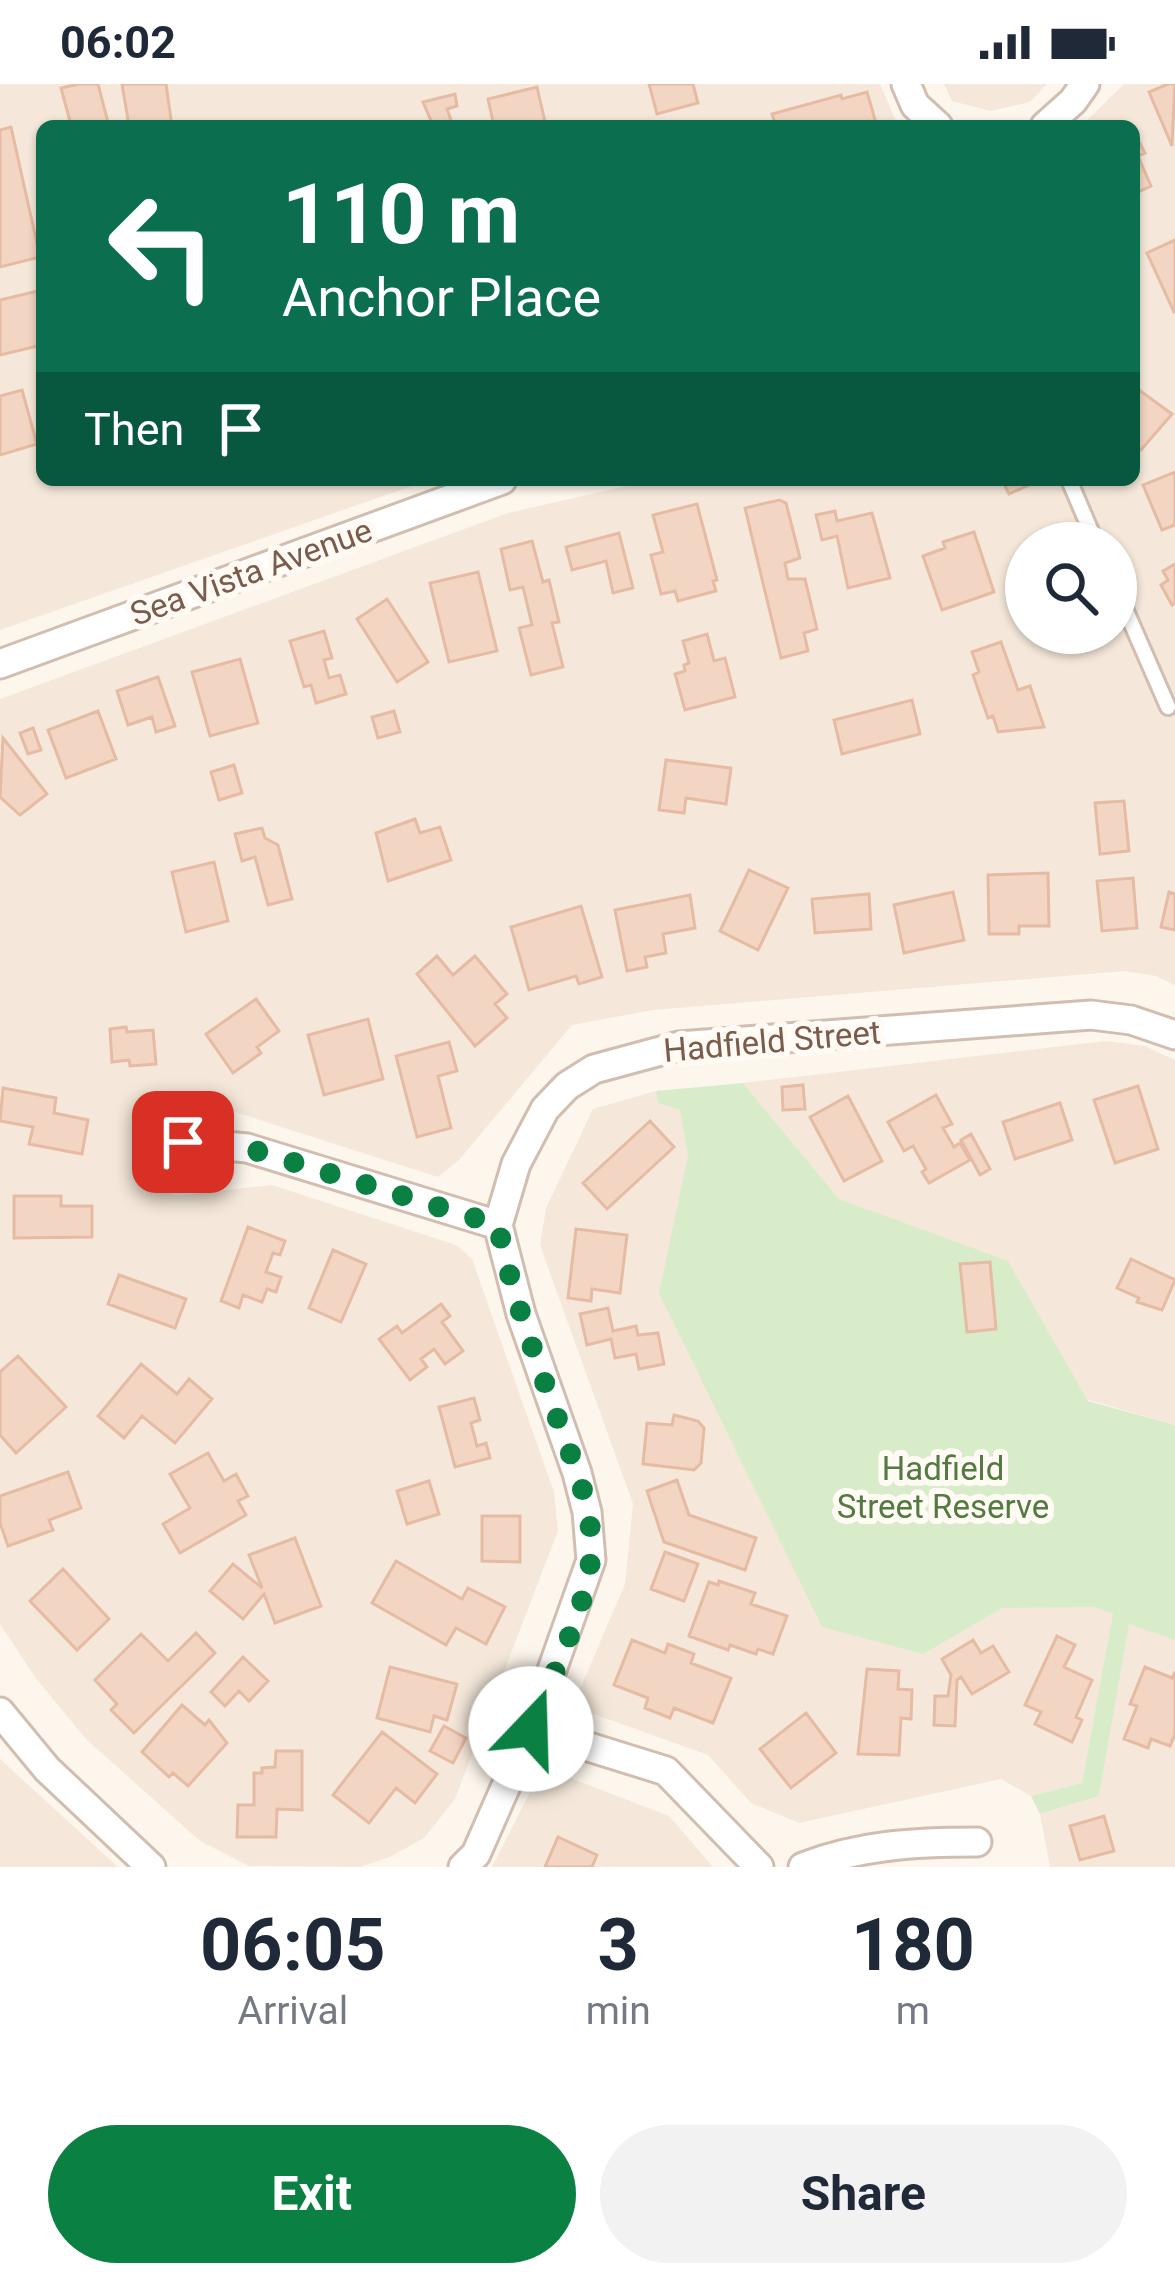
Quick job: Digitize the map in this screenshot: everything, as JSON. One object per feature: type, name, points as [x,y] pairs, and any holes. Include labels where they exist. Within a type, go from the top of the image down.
[{"type":"street","points":[[906,84],[915,105],[931,120]]},
{"type":"street","points":[[1052,120],[1085,84]]},
{"type":"street","name":"Sea Vista Avenue","points":[[0,664],[486,486]]},
{"type":"street","name":"Hadfield Street","points":[[498,1225],[516,1164],[545,1109],[567,1086],[594,1069],[628,1058],[679,1046],[1091,1015],[1131,1020],[1175,1035]]},
{"type":"street","points":[[183,1142],[247,1148],[498,1225],[521,1314],[577,1473],[592,1538],[591,1560],[531,1729],[476,1854],[463,1867]]},
{"type":"street","points":[[0,1712],[47,1769],[151,1867]]},
{"type":"street","points":[[531,1729],[665,1771],[760,1867]]},
{"type":"street","points":[[803,1867],[899,1842],[976,1842]]},
{"type":"lane","points":[[1072,486],[1087,522]]},
{"type":"lane","points":[[1137,636],[1168,707]]},
{"type":"shaded area","points":[[0,84],[880,84],[895,120],[36,120],[36,486],[412,486],[0,630]]},
{"type":"shaded area","points":[[944,84],[1047,84],[1030,102],[990,111],[952,101]]},
{"type":"shaded area","points":[[1124,84],[1175,84],[1175,985],[1156,976],[1124,971],[653,1010],[572,1025],[459,1160],[438,1177],[194,1099],[159,1104],[136,1129],[134,1163],[146,1180],[176,1196],[272,1185],[456,1245],[472,1259],[554,1492],[558,1531],[455,1799],[424,1838],[360,1867],[249,1866],[200,1841],[86,1739],[35,1677],[0,1624],[0,699],[508,513],[627,486],[1140,486],[1140,120],[1087,120]]},
{"type":"shaded area","points":[[1106,1041],[1145,1046],[1175,1060],[1175,1425],[979,1368],[743,1083]]},
{"type":"shaded area","points":[[656,1091],[659,1103],[684,1111],[1115,1607],[1082,1783],[1031,1796],[1001,1779],[799,1823],[751,1803],[708,1755],[588,1712],[580,1689],[625,1584],[633,1504],[540,1245],[546,1208],[593,1109]]},
{"type":"shaded area","points":[[1175,1607],[1175,1867],[1050,1867],[1040,1814],[1099,1796],[1131,1608]]},
{"type":"shaded area","points":[[0,1759],[118,1867],[0,1867]]},
{"type":"shaded area","points":[[555,1772],[669,1816],[713,1867],[492,1867],[530,1792]]},
{"type":"green space","name":"Hadfield Street Reserve","points":[[743,1083],[839,1199],[1008,1261],[1088,1401],[1175,1425],[1175,1640],[1129,1624],[1099,1796],[1040,1814],[1031,1796],[1082,1783],[1113,1614],[1094,1607],[1002,1608],[923,1654],[822,1627],[659,1293],[688,1156],[680,1110],[658,1103],[656,1091]]},
{"type":"building","points":[[98,84],[107,120],[70,120],[61,88]]},
{"type":"building","points":[[122,84],[166,84],[171,120],[128,120]]},
{"type":"building","points":[[649,84],[693,84],[698,103],[657,114]]},
{"type":"building","points":[[1175,84],[1172,146],[1149,92]]},
{"type":"building","points":[[537,87],[545,120],[493,120],[488,99]]},
{"type":"building","points":[[867,92],[875,120],[774,120],[772,114],[841,95],[842,99]]},
{"type":"building","points":[[455,94],[457,106],[447,109],[451,120],[431,120],[423,102]]},
{"type":"building","points":[[11,127],[36,258],[0,267],[0,130]]},
{"type":"building","points":[[1140,161],[1151,186],[1140,191]]},
{"type":"building","points":[[1175,240],[1175,312],[1174,312],[1147,253]]},
{"type":"building","points":[[36,291],[36,346],[0,355],[0,300]]},
{"type":"building","points":[[22,390],[36,444],[0,455],[0,396]]},
{"type":"building","points":[[1140,391],[1172,414],[1140,449]]},
{"type":"building","points":[[1175,472],[1175,525],[1162,530],[1143,485]]},
{"type":"building","points":[[779,500],[786,503],[800,558],[785,563],[788,579],[805,579],[817,629],[804,633],[808,651],[781,658],[745,508]]},
{"type":"building","points":[[697,504],[716,591],[678,601],[675,591],[661,594],[651,555],[663,552],[653,515]]},
{"type":"building","points":[[835,511],[837,521],[872,513],[890,578],[848,588],[837,536],[822,540],[816,515]]},
{"type":"building","points":[[974,532],[994,592],[942,610],[923,556],[945,548],[943,542]]},
{"type":"building","points":[[619,533],[633,588],[613,593],[606,561],[572,570],[566,547]]},
{"type":"building","points":[[532,541],[543,582],[549,580],[559,622],[552,623],[563,667],[531,675],[519,628],[532,625],[523,587],[510,590],[501,549]]},
{"type":"building","points":[[1175,564],[1172,605],[1161,585],[1168,580],[1163,571]]},
{"type":"building","points":[[478,572],[497,651],[449,662],[430,583]]},
{"type":"building","points":[[387,599],[428,662],[397,682],[357,619]]},
{"type":"building","points":[[324,631],[332,658],[324,660],[329,678],[340,675],[346,694],[316,703],[311,685],[304,687],[290,641]]},
{"type":"building","points":[[707,634],[714,661],[725,658],[735,697],[685,710],[675,674],[685,671],[689,663],[683,641]]},
{"type":"building","points":[[1001,642],[1018,690],[1030,686],[1044,727],[998,732],[973,675],[979,672],[972,652]]},
{"type":"building","points":[[240,659],[258,723],[210,736],[192,672]]},
{"type":"building","points":[[158,677],[175,726],[156,732],[152,717],[128,725],[117,691]]},
{"type":"building","points":[[912,700],[920,734],[842,754],[834,720]]},
{"type":"building","points":[[98,711],[116,759],[66,778],[48,730]]},
{"type":"building","points":[[394,711],[400,732],[378,738],[372,717]]},
{"type":"building","points":[[33,728],[41,750],[28,754],[20,733]]},
{"type":"building","points":[[3,738],[47,794],[20,815],[0,797]]},
{"type":"building","points":[[666,760],[731,768],[726,804],[686,798],[684,813],[659,810]]},
{"type":"building","points":[[234,765],[242,793],[219,800],[211,772]]},
{"type":"building","points":[[1124,801],[1129,851],[1100,854],[1095,803]]},
{"type":"building","points":[[415,819],[420,833],[440,827],[451,860],[388,881],[376,833]]},
{"type":"building","points":[[262,828],[265,838],[278,845],[292,899],[268,905],[255,857],[242,861],[235,834]]},
{"type":"building","points":[[214,862],[228,921],[186,932],[172,872]]},
{"type":"building","points":[[749,870],[788,888],[758,950],[720,931]]},
{"type":"building","points":[[1048,873],[1049,926],[1019,926],[1019,934],[989,934],[988,875]]},
{"type":"building","points":[[1133,878],[1137,928],[1102,931],[1097,881]]},
{"type":"building","points":[[953,892],[964,940],[904,953],[894,905]]},
{"type":"building","points":[[1169,892],[1175,894],[1175,930],[1161,927]]},
{"type":"building","points":[[869,894],[871,929],[815,933],[812,899]]},
{"type":"building","points":[[690,895],[695,928],[663,934],[666,953],[645,957],[647,967],[627,971],[615,910]]},
{"type":"building","points":[[581,906],[602,977],[579,984],[576,976],[529,990],[511,927]]},
{"type":"building","points":[[437,956],[453,975],[475,956],[507,994],[495,1004],[507,1018],[475,1046],[417,974]]},
{"type":"building","points":[[256,999],[279,1031],[257,1047],[261,1053],[233,1073],[206,1034]]},
{"type":"building","points":[[368,1019],[383,1079],[324,1095],[308,1035]]},
{"type":"building","points":[[126,1027],[127,1032],[153,1030],[156,1064],[112,1062],[110,1029]]},
{"type":"building","points":[[449,1042],[457,1071],[438,1076],[451,1128],[417,1137],[396,1056]]},
{"type":"building","points":[[803,1085],[805,1109],[783,1110],[782,1087]]},
{"type":"building","points":[[1138,1086],[1158,1149],[1115,1163],[1094,1100]]},
{"type":"building","points":[[3,1088],[56,1098],[54,1113],[88,1120],[82,1154],[29,1144],[33,1127],[0,1121]]},
{"type":"building","points":[[936,1095],[952,1124],[943,1128],[954,1147],[960,1143],[970,1160],[929,1183],[913,1146],[904,1151],[888,1122]]},
{"type":"building","points":[[848,1096],[882,1161],[844,1181],[810,1117]]},
{"type":"building","points":[[1060,1103],[1072,1140],[1015,1159],[1003,1122]]},
{"type":"building","points":[[650,1121],[674,1147],[607,1209],[583,1183]]},
{"type":"building","points":[[971,1134],[990,1169],[980,1175],[961,1140]]},
{"type":"building","points":[[14,1196],[61,1196],[61,1206],[92,1206],[92,1237],[14,1238]]},
{"type":"building","points":[[248,1227],[285,1241],[280,1255],[273,1253],[266,1272],[281,1277],[276,1292],[267,1289],[262,1302],[243,1295],[239,1308],[221,1301]]},
{"type":"building","points":[[576,1229],[627,1235],[620,1293],[592,1289],[591,1301],[568,1298]]},
{"type":"building","points":[[333,1250],[366,1264],[341,1322],[309,1308]]},
{"type":"building","points":[[1131,1259],[1175,1280],[1162,1310],[1137,1302],[1139,1298],[1117,1288]]},
{"type":"building","points":[[990,1262],[996,1329],[967,1332],[960,1264]]},
{"type":"building","points":[[119,1275],[186,1299],[175,1328],[108,1304]]},
{"type":"building","points":[[441,1304],[450,1316],[442,1322],[463,1351],[445,1364],[434,1349],[421,1359],[427,1367],[410,1380],[379,1339],[397,1326],[402,1333]]},
{"type":"building","points":[[608,1308],[613,1331],[636,1326],[638,1335],[658,1333],[664,1364],[639,1369],[636,1354],[615,1358],[611,1339],[587,1345],[580,1314]]},
{"type":"building","points":[[18,1356],[66,1407],[16,1453],[0,1435],[0,1372]]},
{"type":"building","points":[[141,1364],[177,1394],[189,1379],[212,1399],[175,1443],[142,1416],[124,1438],[98,1416]]},
{"type":"building","points":[[474,1398],[480,1420],[471,1423],[477,1446],[486,1443],[490,1458],[455,1467],[439,1407]]},
{"type":"building","points":[[674,1415],[698,1421],[704,1428],[701,1463],[694,1470],[643,1464],[647,1423],[672,1425]]},
{"type":"building","points":[[208,1453],[224,1481],[236,1474],[248,1496],[238,1501],[246,1515],[180,1553],[163,1524],[190,1508],[170,1474]]},
{"type":"building","points":[[68,1472],[81,1508],[49,1520],[53,1530],[8,1546],[0,1523],[0,1496]]},
{"type":"building","points":[[677,1480],[689,1515],[756,1538],[745,1570],[664,1542],[647,1491]]},
{"type":"building","points":[[429,1481],[439,1514],[407,1524],[397,1491]]},
{"type":"building","points":[[482,1516],[520,1516],[520,1562],[482,1561]]},
{"type":"building","points":[[295,1538],[321,1606],[275,1623],[264,1594],[243,1619],[210,1591],[233,1564],[262,1588],[249,1555]]},
{"type":"building","points":[[665,1552],[698,1564],[684,1601],[651,1589]]},
{"type":"building","points":[[396,1561],[462,1599],[468,1588],[505,1607],[486,1644],[456,1628],[446,1645],[372,1603]]},
{"type":"building","points":[[63,1569],[109,1619],[77,1650],[30,1601]]},
{"type":"building","points":[[719,1581],[755,1593],[751,1604],[787,1616],[773,1654],[730,1645],[728,1650],[689,1636],[709,1582],[718,1585]]},
{"type":"building","points":[[196,1633],[215,1653],[134,1733],[111,1710],[117,1704],[95,1680],[141,1634],[168,1661]]},
{"type":"building","points":[[1057,1636],[1075,1645],[1064,1667],[1092,1680],[1076,1717],[1082,1720],[1072,1742],[1035,1724],[1041,1712],[1025,1705]]},
{"type":"building","points":[[632,1640],[665,1653],[668,1644],[694,1654],[691,1663],[731,1678],[713,1723],[674,1708],[670,1718],[645,1708],[648,1698],[614,1685]]},
{"type":"building","points":[[973,1640],[981,1653],[993,1646],[1009,1672],[972,1694],[961,1677],[957,1680],[955,1726],[934,1725],[935,1696],[948,1696],[951,1675],[942,1659]]},
{"type":"building","points":[[243,1657],[268,1681],[249,1701],[239,1691],[225,1706],[211,1692]]},
{"type":"building","points":[[390,1667],[457,1684],[447,1720],[434,1716],[430,1732],[377,1718]]},
{"type":"building","points":[[1145,1667],[1172,1678],[1175,1672],[1175,1734],[1170,1746],[1151,1739],[1148,1748],[1124,1739],[1137,1706],[1130,1704]]},
{"type":"building","points":[[867,1669],[899,1671],[898,1689],[912,1690],[911,1719],[901,1718],[899,1755],[858,1754]]},
{"type":"building","points":[[182,1705],[205,1725],[209,1720],[227,1743],[188,1786],[173,1773],[169,1777],[142,1752]]},
{"type":"building","points":[[806,1713],[836,1753],[791,1788],[760,1749]]},
{"type":"building","points":[[444,1726],[466,1738],[453,1763],[430,1751]]},
{"type":"building","points":[[382,1732],[437,1774],[415,1803],[396,1788],[369,1823],[333,1795]]},
{"type":"building","points":[[276,1751],[302,1751],[302,1810],[277,1809],[276,1837],[237,1837],[238,1805],[254,1805],[254,1773],[275,1767]]},
{"type":"building","points":[[1104,1816],[1114,1851],[1080,1860],[1070,1826]]},
{"type":"building","points":[[558,1837],[597,1855],[592,1867],[545,1867]]},
{"type":"route","points":[[183,1142],[247,1148],[498,1225],[521,1314],[577,1473],[592,1538],[581,1596],[531,1729]]}]
